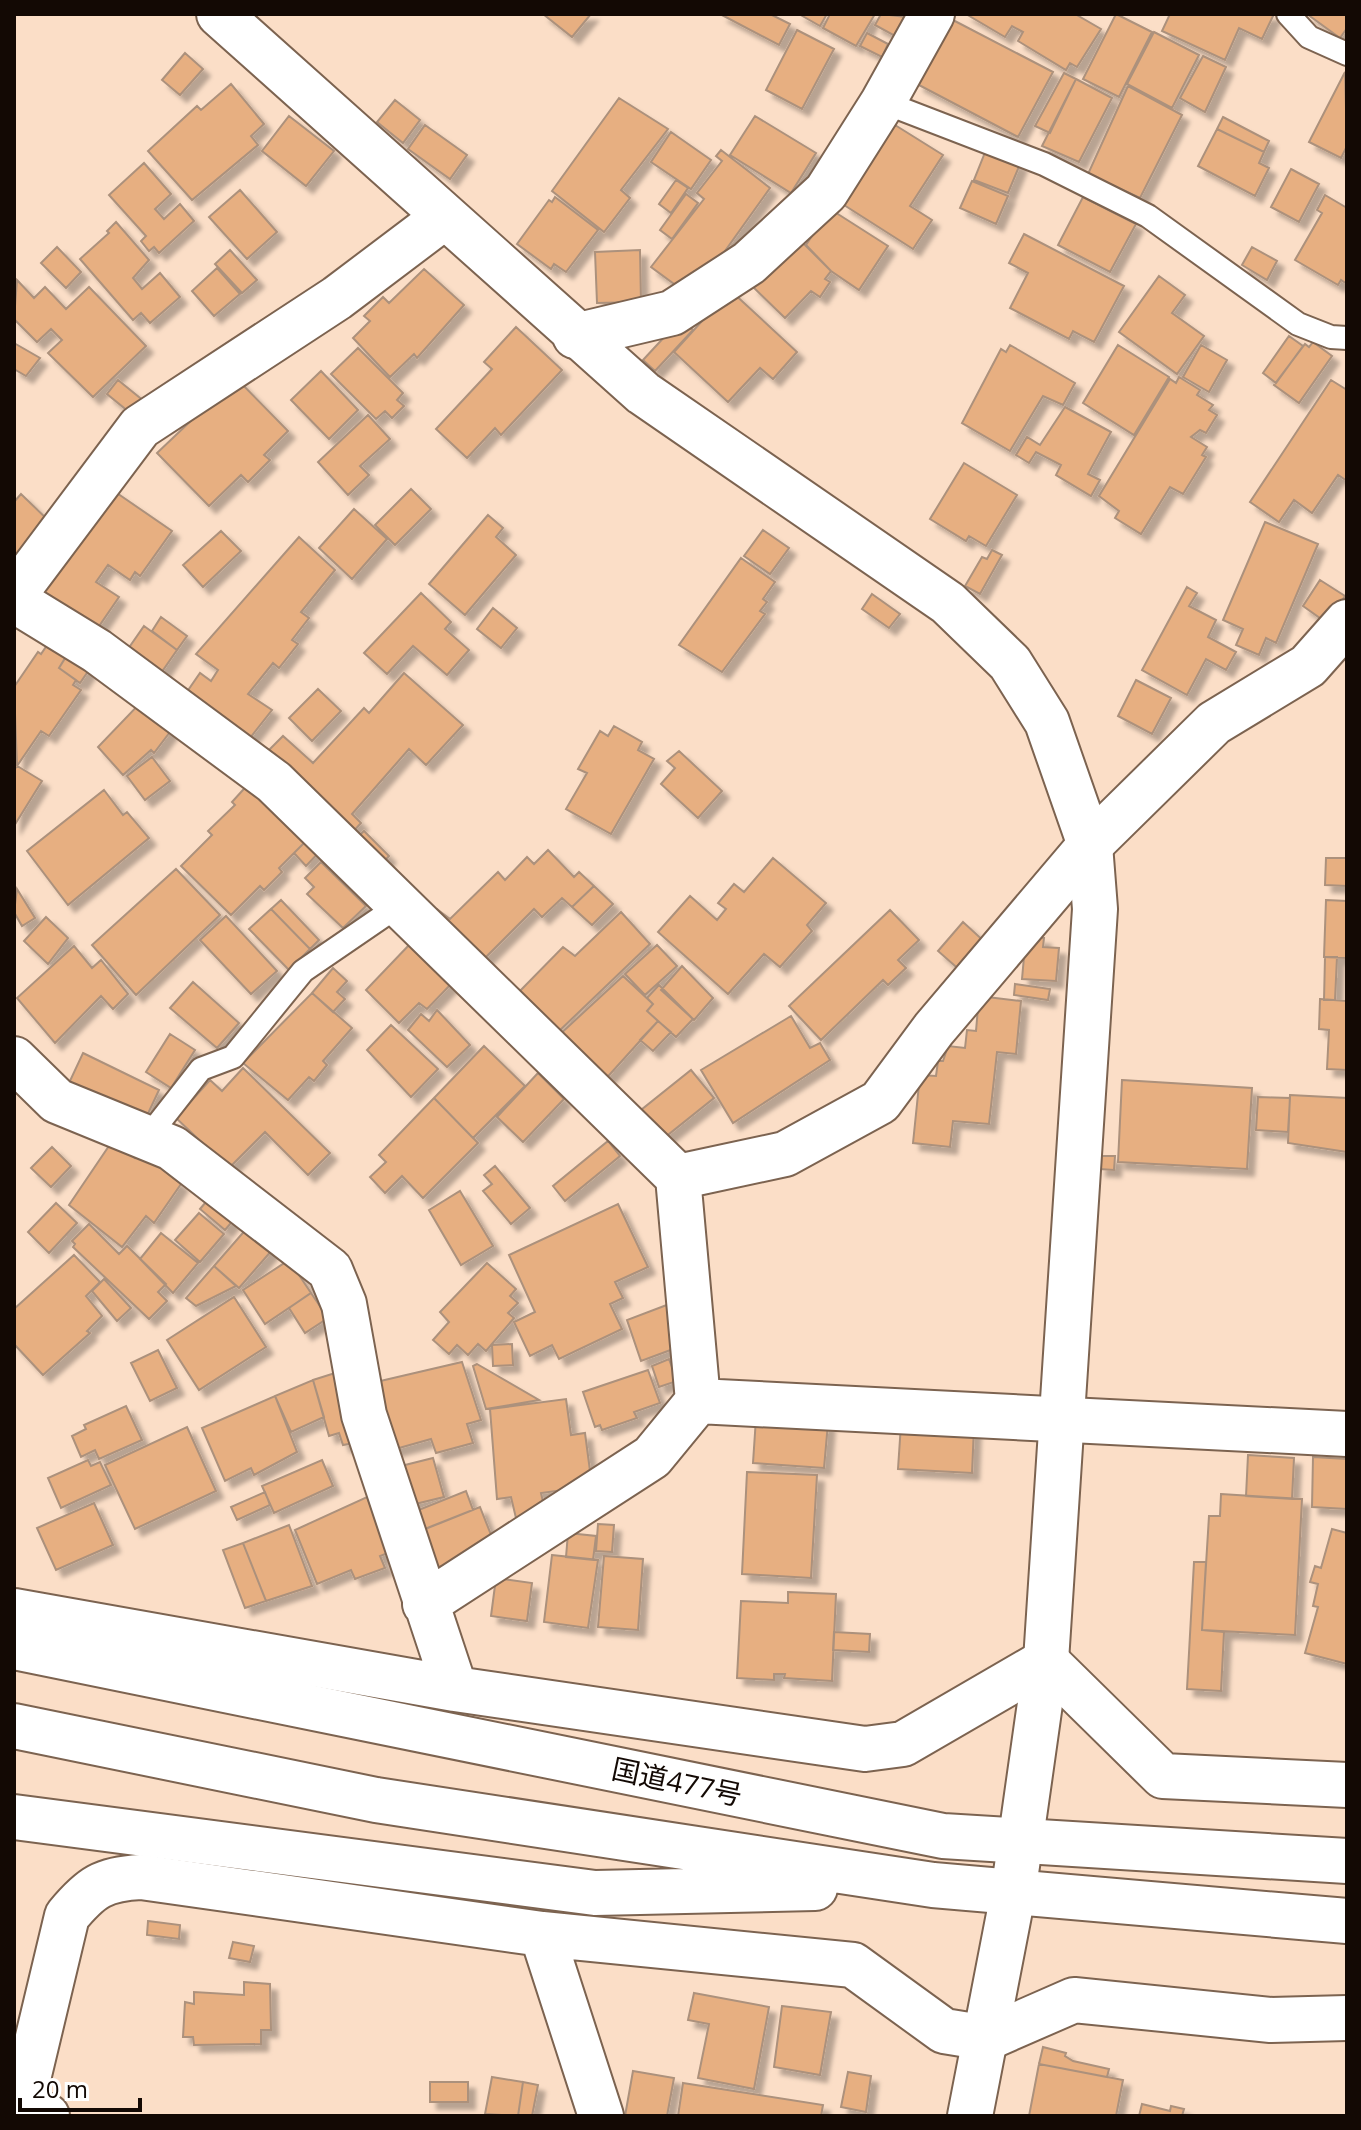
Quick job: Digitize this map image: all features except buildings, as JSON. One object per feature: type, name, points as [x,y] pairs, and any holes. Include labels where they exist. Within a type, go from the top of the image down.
[{"type":"main road","points":[[219,14],[575,336],[643,393],[948,603],[1010,663],[1047,722],[1090,845],[1095,909],[1046,1661],[1013,1894],[970,2116]]},
{"type":"main road","points":[[575,336],[672,313],[749,263],[826,192],[883,102],[932,14]]},
{"type":"main road","points":[[425,1604],[652,1457],[698,1401],[678,1177],[274,782],[97,651],[16,604],[140,427],[337,298],[443,218]]},
{"type":"main road","points":[[678,1177],[785,1154],[880,1102],[934,1029],[1090,845],[1214,723],[1308,666],[1347,622]]},
{"type":"main road","points":[[14,1059],[57,1101],[172,1148],[330,1270],[344,1304],[364,1415],[455,1689]]},
{"type":"main road","points":[[698,1401],[1347,1434]]},
{"type":"main road","points":[[14,1611],[455,1689],[865,1749],[903,1744],[1046,1661]]},
{"type":"main road","name":"国道477号","points":[[14,1647],[927,1833],[1347,1861]]},
{"type":"main road","points":[[1046,1661],[1163,1776],[1347,1785]]},
{"type":"main road","points":[[14,1726],[376,1800],[933,1885],[1347,1921]]},
{"type":"main road","points":[[14,1817],[595,1893],[933,1885]]},
{"type":"main road","points":[[28,2107],[30,2004],[67,1916],[86,1894],[111,1879],[141,1877],[542,1934],[853,1965],[944,2031],[987,2038],[1074,2000],[1271,2020],[1347,2018]]},
{"type":"main road","points":[[542,1934],[601,2116]]},
{"type":"lane","points":[[1288,14],[1309,37],[1347,54]]},
{"type":"lane","points":[[883,102],[1044,164],[1148,216],[1298,324],[1331,337],[1347,338]]},
{"type":"lane","points":[[147,1138],[201,1069],[233,1057],[303,971],[398,906]]}]
